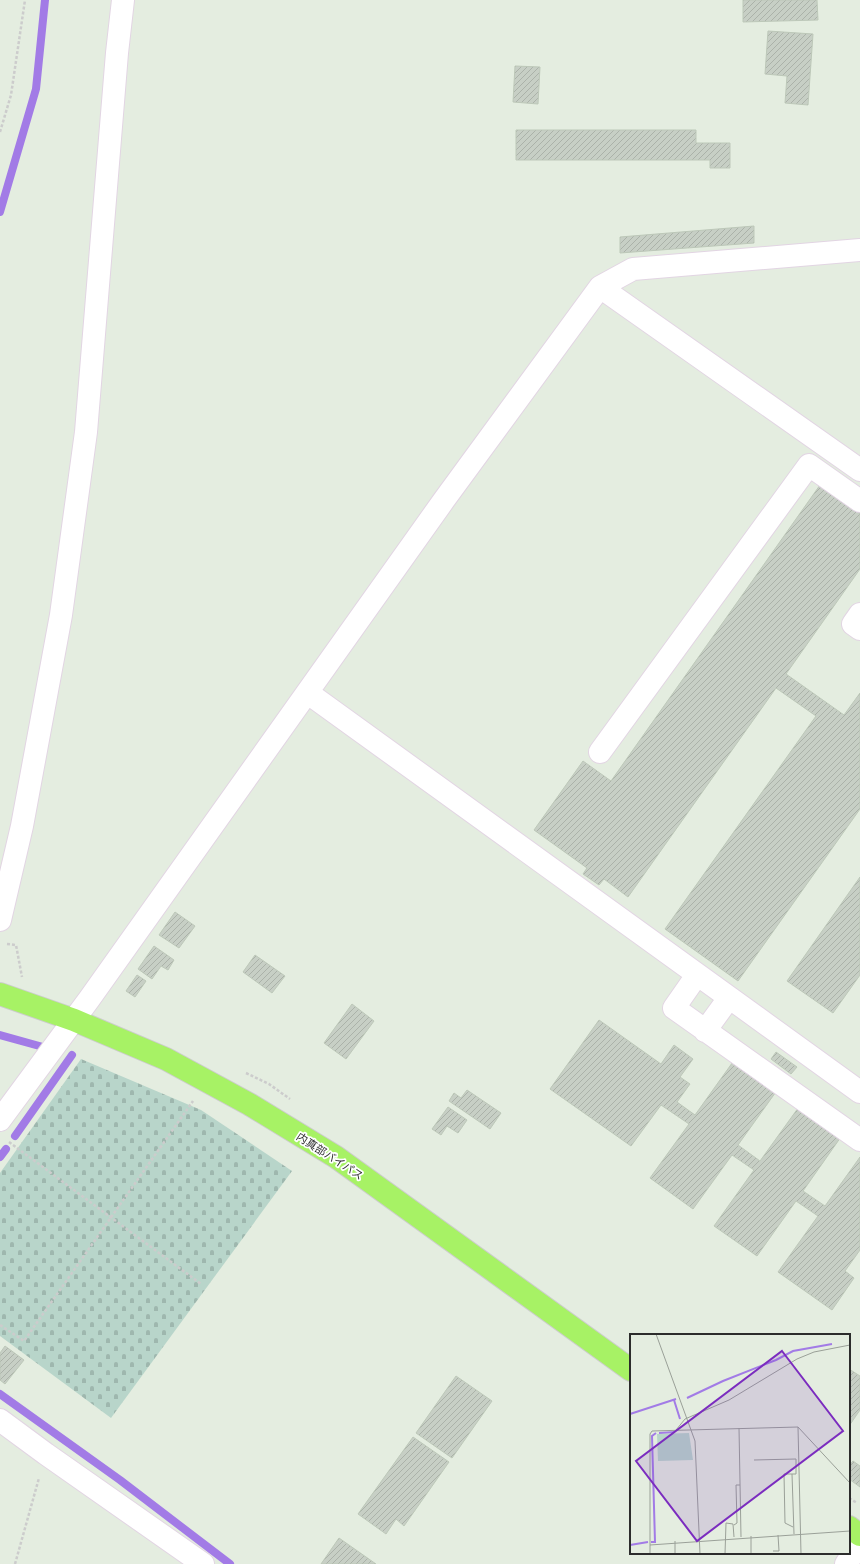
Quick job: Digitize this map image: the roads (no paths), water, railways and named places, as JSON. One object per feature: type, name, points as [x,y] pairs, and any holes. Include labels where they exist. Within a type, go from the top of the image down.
[{"type":"highway","name":"内真部バイパス","points":[[6,996],[74,1020],[166,1059],[248,1104],[336,1157],[630,1369]]},
{"type":"highway","points":[[850,1528],[860,1535]]},
{"type":"street","points":[[0,920],[22,826],[61,615],[83,455],[117,53],[123,0]]},
{"type":"street","points":[[3,1130],[74,1020],[440,507],[600,286],[633,269],[860,250]]},
{"type":"street","points":[[600,286],[860,470]]},
{"type":"street","points":[[600,752],[810,465],[860,501]]},
{"type":"street","points":[[860,614],[853,624],[860,629]]},
{"type":"street","points":[[308,692],[860,1092]]},
{"type":"street","points":[[697,974],[674,1008],[860,1140]]},
{"type":"street","points":[[705,1031],[729,998]]},
{"type":"street","points":[[0,1420],[203,1564]]},
{"type":"street","points":[[846,1564],[860,1543]]},
{"type":"waterway","points":[[0,212],[36,89],[45,0]]},
{"type":"waterway","points":[[0,1035],[43,1047]]},
{"type":"waterway","points":[[15,1136],[72,1055]]},
{"type":"waterway","points":[[0,1157],[6,1149]]},
{"type":"waterway","points":[[0,1394],[120,1480],[230,1564]]}]
